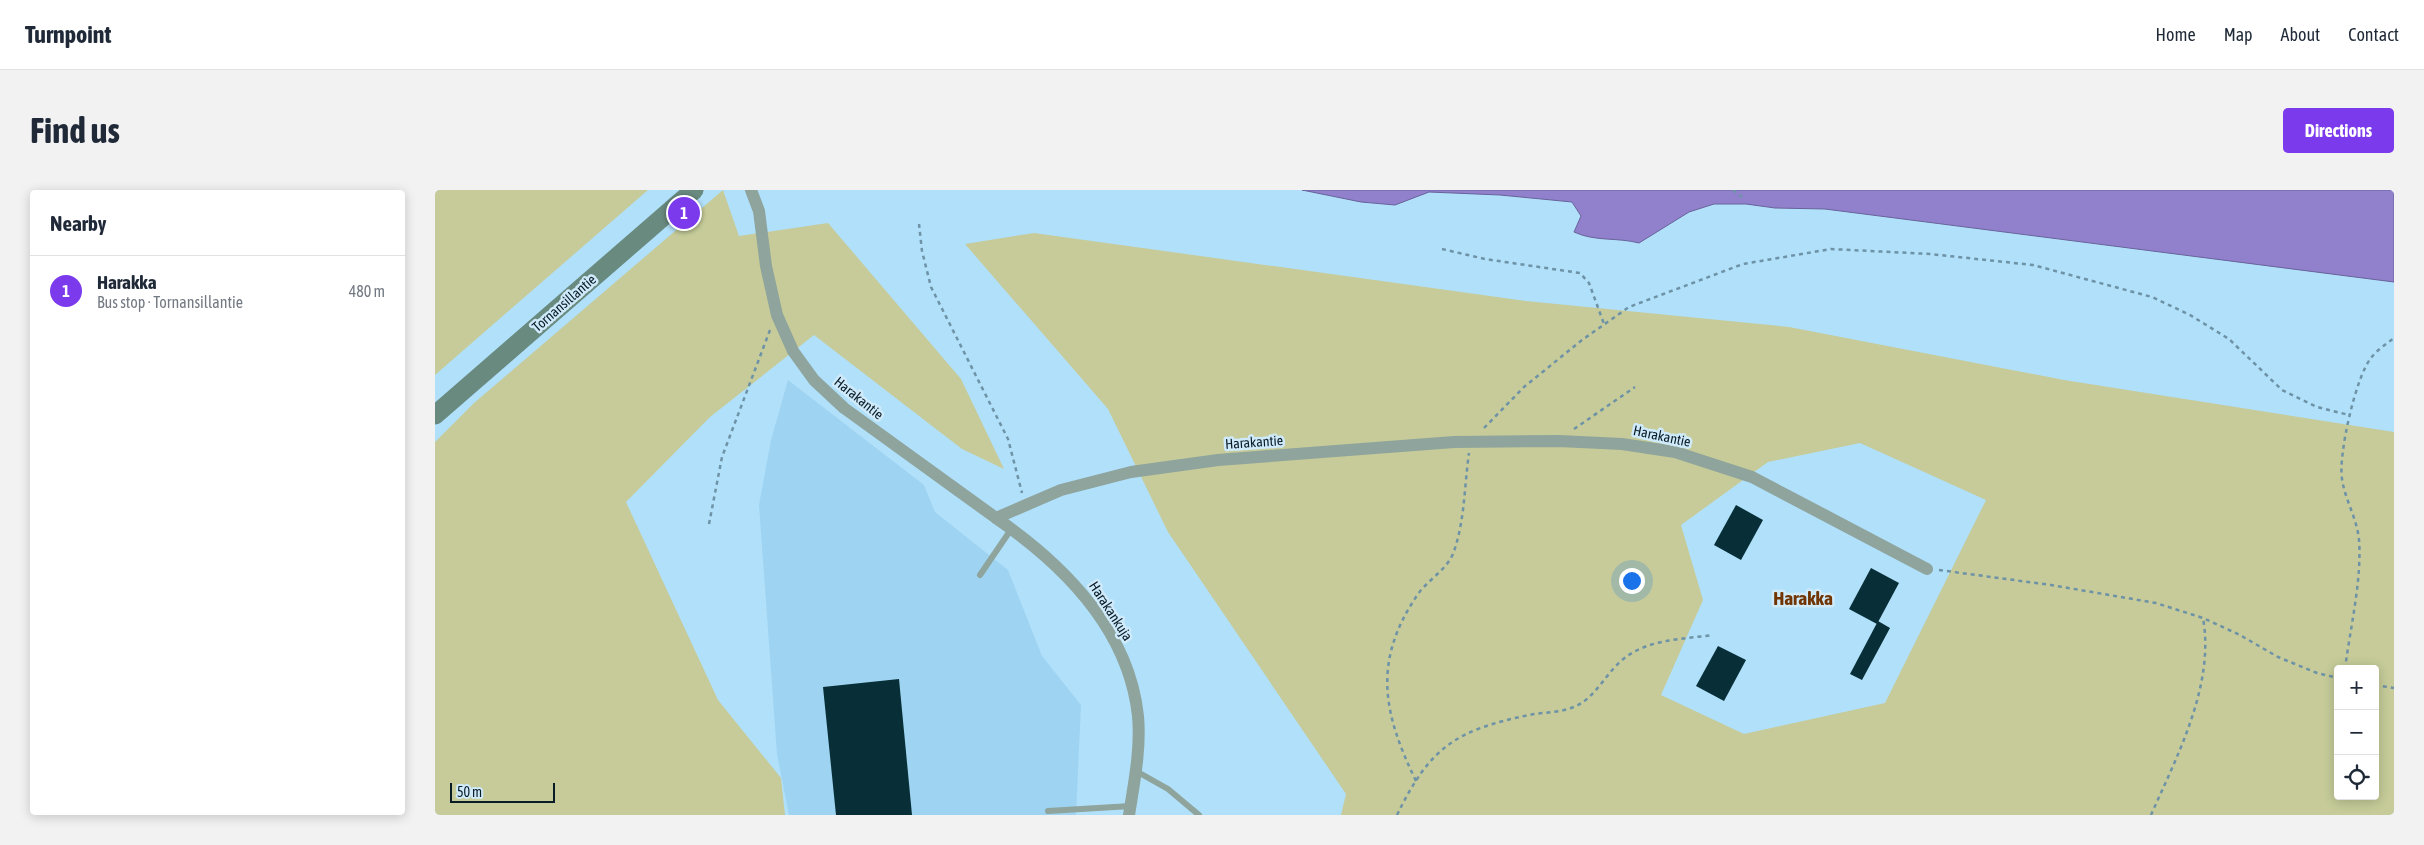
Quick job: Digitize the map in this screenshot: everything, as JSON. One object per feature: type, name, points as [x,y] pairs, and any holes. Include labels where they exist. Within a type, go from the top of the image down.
[{"type":"street","name":"Tornansillantie","points":[[435,415],[694,190]]},
{"type":"street","name":"Harakantie","points":[[751,190],[759,211],[766,266],[777,315],[793,351],[814,380],[844,408],[996,518],[1061,490],[1131,472],[1218,460],[1470,442],[1559,441],[1622,444],[1675,452],[1752,477],[1927,569]]},
{"type":"street","name":"Harakankuja","points":[[996,518],[1011,528],[1072,580],[1116,644],[1130,678],[1138,717],[1136,771],[1130,810]]},
{"type":"lane","points":[[980,575],[1011,528]]},
{"type":"lane","points":[[1136,771],[1168,789],[1199,815]]},
{"type":"lane","points":[[1048,811],[1130,810]]},
{"type":"path","points":[[1733,190],[1742,197]]},
{"type":"path","points":[[919,224],[922,251],[931,287],[1008,439],[1025,504]]},
{"type":"path","points":[[1442,249],[1580,273],[1589,283],[1604,324]]},
{"type":"path","points":[[1416,781],[1397,739],[1388,707],[1387,678],[1391,649],[1401,622],[1419,593],[1452,556],[1464,516],[1470,442],[1524,387],[1604,324],[1629,307],[1743,264],[1804,252],[1831,249],[1912,253],[2024,264],[2066,272],[2151,297],[2167,304],[2229,338],[2283,390],[2308,404],[2349,415]]},
{"type":"path","points":[[709,524],[721,457],[762,347],[777,315]]},
{"type":"path","points":[[2346,665],[2359,567],[2359,540],[2354,514],[2346,498],[2341,476],[2349,415],[2370,358],[2394,338]]},
{"type":"path","points":[[1559,441],[1635,387]]},
{"type":"path","points":[[1927,569],[2106,594],[2156,603],[2203,618],[2240,635],[2278,657],[2317,673],[2334,677]]},
{"type":"path","points":[[2151,815],[2175,766],[2205,668],[2207,638],[2203,618]]},
{"type":"path","points":[[1397,815],[1416,781],[1441,748],[1476,728],[1531,714],[1571,708],[1588,700],[1624,658],[1643,646],[1713,635]]},
{"type":"path","points":[[2379,686],[2394,688]]},
{"type":"shaded area","points":[[1302,190],[2394,190],[2394,282],[1825,209],[1714,204],[1689,212],[1639,243],[1590,237],[1574,232],[1581,216],[1572,202],[1500,195],[1429,192],[1395,205],[1361,202]]},
{"type":"shaded area","points":[[788,380],[924,485],[935,512],[1008,570],[1042,656],[1081,705],[1076,815],[789,815],[777,754],[759,505],[771,440]]},
{"type":"green space","points":[[435,190],[648,190],[435,375]]},
{"type":"green space","points":[[723,190],[739,236],[828,223],[961,379],[1004,469],[962,449],[814,335],[710,417],[626,502],[718,700],[781,778],[785,815],[435,815],[435,442],[474,403]]},
{"type":"green space","points":[[1034,233],[1526,301],[1789,327],[2064,380],[2394,432],[2394,815],[1341,815],[1346,794],[1168,532],[1108,409],[965,244]],"holes":[[[1860,443],[1986,500],[1885,703],[1744,734],[1661,695],[1703,600],[1681,525],[1768,462]]]},
{"type":"building","points":[[1736,505],[1763,520],[1741,560],[1714,545]]},
{"type":"building","points":[[1871,568],[1899,583],[1877,624],[1849,609]]},
{"type":"building","points":[[1878,621],[1890,628],[1862,680],[1850,674]]},
{"type":"building","points":[[1718,646],[1746,660],[1724,701],[1696,686]]},
{"type":"building","points":[[899,679],[912,815],[836,815],[823,687]]},
{"type":"place","name":"Harakka","points":[[684,213]]},
{"type":"district","name":"Harakka","points":[[1803,598]]}]
